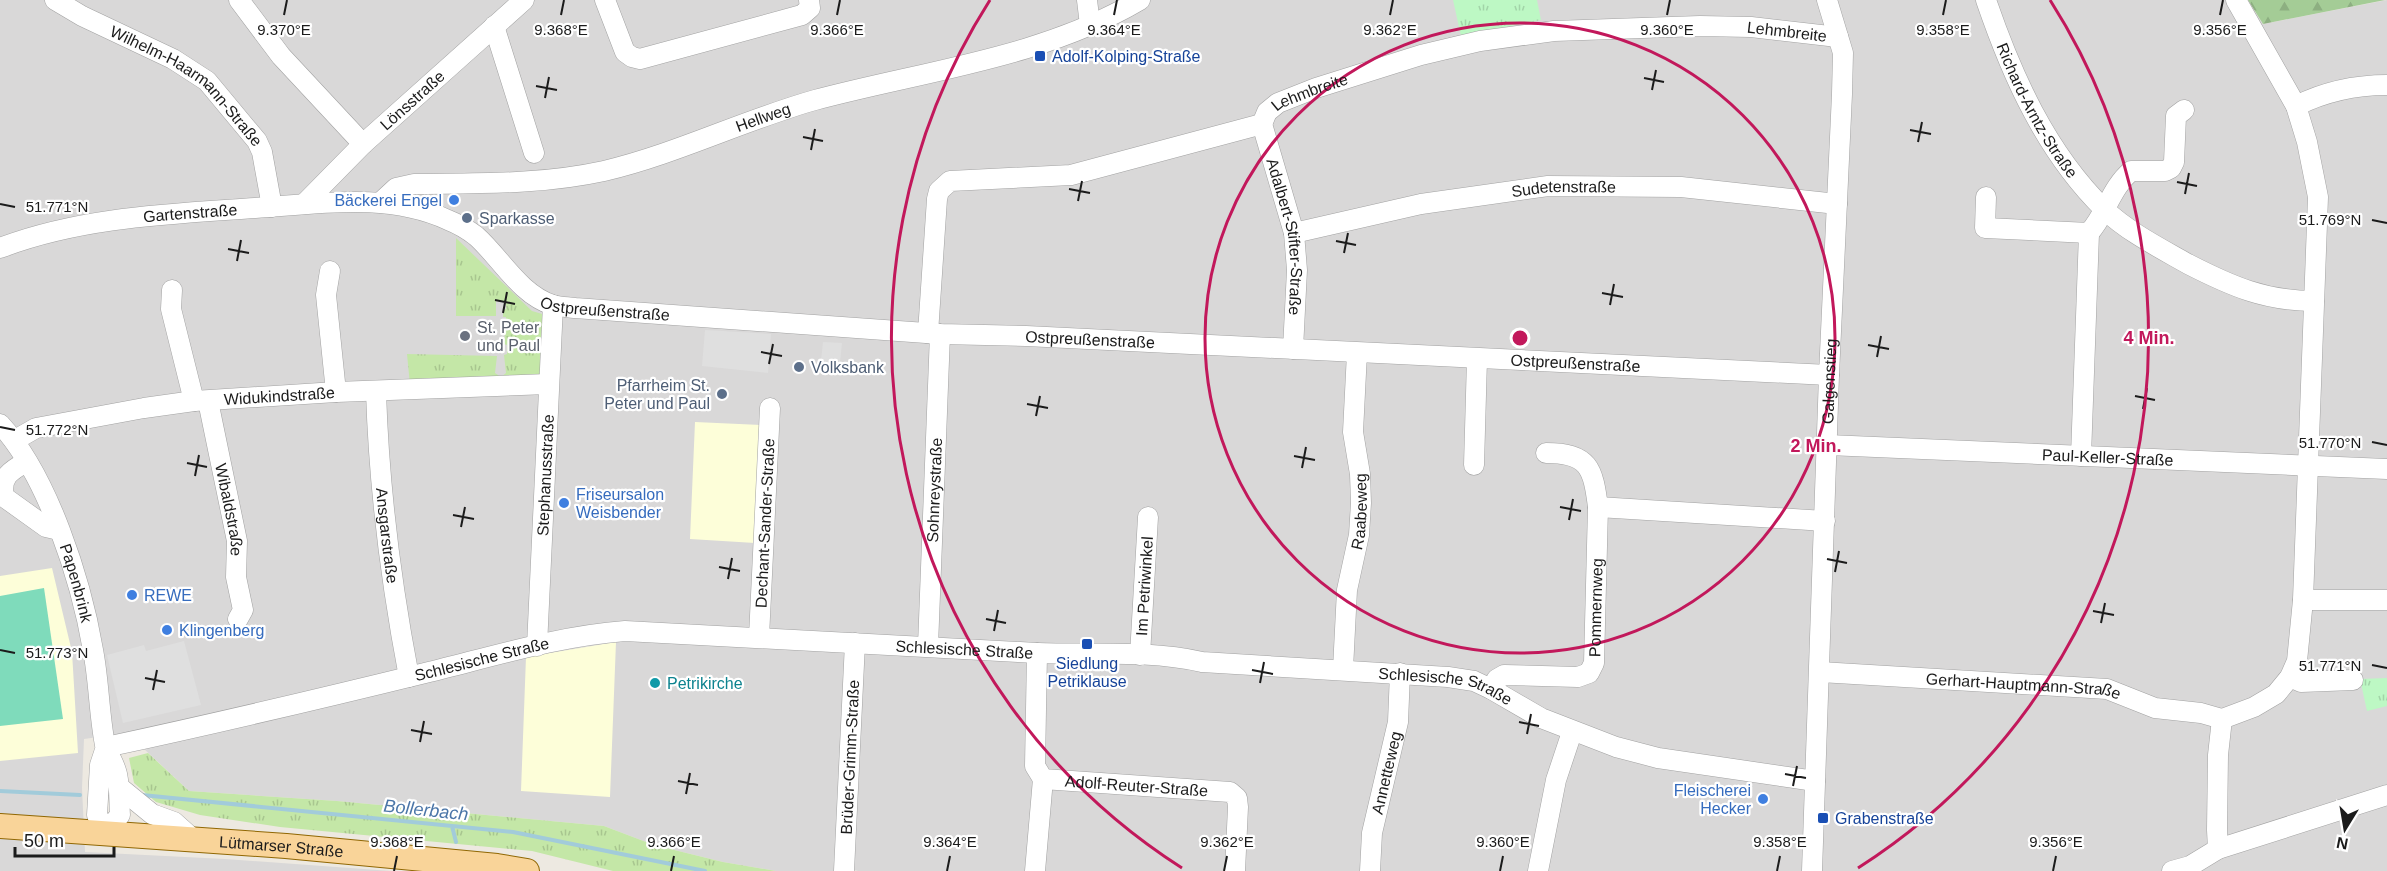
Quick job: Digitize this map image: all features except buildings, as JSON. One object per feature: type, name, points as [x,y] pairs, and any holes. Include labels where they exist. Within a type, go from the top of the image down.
[{"type":"main road","name":"Lütmarser Straße","points":[[0,826],[194,839],[527,871]]},
{"type":"street","name":"Wilhelm-Haarmann-Straße","points":[[55,0],[82,16],[173,59],[207,81],[257,141],[262,152],[272,207]]},
{"type":"street","points":[[239,0],[281,56],[363,144]]},
{"type":"street","name":"Lönsstraße","points":[[303,204],[363,144],[524,0]]},
{"type":"street","points":[[605,0],[625,52],[640,60],[802,15],[810,8],[809,0]]},
{"type":"street","points":[[1086,0],[1090,25]]},
{"type":"street","name":"Hellweg","points":[[383,203],[383,200],[396,188],[414,184],[546,182],[607,170],[813,101],[1062,37],[1140,0]]},
{"type":"street","name":"Galgenstieg","points":[[1812,871],[1843,52],[1827,0]]},
{"type":"street","name":"Richard-Arntz-Straße","points":[[1986,0],[2000,42],[2044,134],[2064,163],[2105,210],[2155,246],[2238,288],[2269,298],[2314,301]]},
{"type":"street","points":[[2218,849],[2218,755],[2222,719],[2254,707],[2276,694],[2290,677],[2297,661],[2303,600],[2318,197],[2307,142],[2296,106],[2236,0]]},
{"type":"street","points":[[494,26],[534,153]]},
{"type":"street","name":"Lehmbreite","points":[[934,333],[937,199],[939,191],[950,181],[1071,176],[1262,124],[1267,112],[1278,103],[1411,57],[1480,41],[1554,31],[1700,26],[1751,27],[1838,37]]},
{"type":"street","points":[[2296,106],[2335,92],[2367,85],[2387,85]]},
{"type":"street","points":[[2081,456],[2089,233],[2099,221],[2120,180],[2131,171],[2164,171],[2171,168],[2174,162],[2175,116],[2184,110]]},
{"type":"street","name":"Adalbert-Stifter-Straße","points":[[1262,124],[1294,233],[1297,270],[1293,350]]},
{"type":"street","name":"Sudetenstraße","points":[[1294,233],[1422,204],[1548,186],[1682,187],[1837,204]]},
{"type":"street","points":[[1986,197],[1985,228],[2089,233]]},
{"type":"street","name":"Gartenstraße","points":[[0,248],[79,226],[118,220],[340,201],[383,203]]},
{"type":"street","name":"Ostpreußenstraße","points":[[383,203],[427,212],[463,226],[477,236],[530,292],[553,305],[575,308],[934,333],[1829,375]]},
{"type":"street","points":[[330,271],[327,295],[336,392]]},
{"type":"street","name":"Wibaldstraße","points":[[172,290],[171,309],[201,401],[237,541],[236,577],[243,610],[238,619]]},
{"type":"street","name":"Stephanusstraße","points":[[537,646],[553,305]]},
{"type":"street","name":"Sohnreystraße","points":[[928,646],[934,333]]},
{"type":"street","name":"Raabeweg","points":[[1343,669],[1347,590],[1359,536],[1361,503],[1360,474],[1353,432],[1357,353]]},
{"type":"street","points":[[1474,465],[1477,359]]},
{"type":"street","name":"Widukindstraße","points":[[15,440],[36,428],[144,408],[201,401],[336,392],[548,384]]},
{"type":"street","name":"Ansgarstraße","points":[[376,392],[383,499],[397,614],[409,677]]},
{"type":"street","name":"Dechant-Sander-Straße","points":[[759,637],[770,408]]},
{"type":"street","name":"Papenbrink","points":[[0,424],[15,440],[41,489],[78,586],[93,650],[106,747],[117,772],[119,787],[120,815],[106,832],[97,815],[100,765],[106,747]]},
{"type":"street","name":"Paul-Keller-Straße","points":[[1828,445],[2387,469]]},
{"type":"street","name":"Pommernweg","points":[[1491,689],[1497,679],[1504,675],[1578,677],[1589,673],[1594,663],[1598,507],[1596,489],[1586,464],[1577,456],[1565,453],[1546,453]]},
{"type":"street","name":"Papenbrink","points":[[26,462],[6,476],[1,487],[4,497],[46,527],[58,530]]},
{"type":"street","points":[[1598,507],[1825,521]]},
{"type":"street","name":"Im Petriwinkel","points":[[1140,655],[1148,517]]},
{"type":"street","points":[[2303,600],[2387,600]]},
{"type":"street","name":"Schlesische Straße","points":[[106,747],[260,714],[537,646],[600,633],[626,631],[1037,653],[1183,657],[1202,662],[1448,677],[1474,681],[1541,718],[1572,732],[1616,747],[1658,758],[1815,781]]},
{"type":"street","name":"Brüder-Grimm-Straße","points":[[844,871],[855,643]]},
{"type":"street","name":"Adolf-Reuter-Straße","points":[[1035,871],[1043,779],[1035,766],[1037,653]]},
{"type":"street","name":"Gerhart-Hauptmann-Straße","points":[[1820,672],[2107,689],[2155,708],[2201,713],[2222,719]]},
{"type":"street","name":"Annetteweg","points":[[1370,871],[1372,833],[1398,722],[1400,673]]},
{"type":"street","points":[[2290,677],[2301,682],[2353,680]]},
{"type":"street","points":[[1538,871],[1556,780],[1572,732]]},
{"type":"street","name":"Adolf-Reuter-Straße","points":[[1043,779],[1230,792],[1237,798],[1238,807],[1235,871]]},
{"type":"street","points":[[119,787],[152,814],[174,822],[194,839]]},
{"type":"street","points":[[2172,871],[2190,866],[2218,849],[2387,795]]},
{"type":"shaded area","points":[[0,0],[2248,0],[2263,24],[2387,0],[2387,871],[858,871],[851,869],[847,871],[776,871],[723,862],[654,845],[604,826],[337,801],[189,791],[127,733],[84,739],[82,788],[85,852],[391,871],[0,871]]},
{"type":"shaded area","points":[[705,330],[771,334],[768,373],[702,366]]},
{"type":"shaded area","points":[[823,342],[842,343],[839,372],[820,370]]},
{"type":"shaded area","points":[[695,422],[761,425],[755,543],[690,539]]},
{"type":"shaded area","points":[[52,568],[72,652],[78,753],[0,761],[0,576]]},
{"type":"shaded area","points":[[184,641],[201,705],[123,723],[107,655],[144,645],[146,651]]},
{"type":"shaded area","points":[[616,642],[610,797],[521,791],[526,657]]},
{"type":"green space","points":[[1453,0],[1537,0],[1541,20],[1461,36]]},
{"type":"green space","points":[[2248,0],[2385,0],[2263,24]]},
{"type":"green space","points":[[456,238],[532,311],[549,316],[544,380],[410,385],[407,354],[497,356],[495,373],[501,377],[506,373],[504,355],[507,354],[507,345],[504,344],[506,317],[503,317],[503,309],[506,309],[506,301],[496,301],[496,316],[456,316]]},
{"type":"green space","points":[[44,588],[63,719],[0,726],[0,596]]},
{"type":"green space","points":[[2387,678],[2387,706],[2367,711],[2360,679]]},
{"type":"green space","points":[[148,753],[189,791],[337,801],[604,826],[654,845],[723,862],[776,871],[613,871],[532,851],[280,827],[200,815],[156,802],[134,783],[129,758]]},
{"type":"waterway","name":"Bollerbach","points":[[0,791],[80,795]]},
{"type":"waterway","name":"Bollerbach","points":[[142,795],[513,832],[705,871]]},
{"type":"waterway","points":[[452,826],[456,842]]},
{"type":"place","name":"Adolf-Kolping-Straße","points":[[1040,56]]},
{"type":"place","name":"Bäckerei Engel","points":[[454,200]]},
{"type":"place","name":"Sparkasse","points":[[467,218]]},
{"type":"place","name":"St. Peter und Paul","points":[[465,336]]},
{"type":"place","name":"Volksbank","points":[[799,367]]},
{"type":"place","name":"Pfarrheim St. Peter und Paul","points":[[722,394]]},
{"type":"place","name":"Friseursalon Weisbender","points":[[564,503]]},
{"type":"place","name":"REWE","points":[[132,595]]},
{"type":"place","name":"Klingenberg","points":[[167,630]]},
{"type":"place","name":"Siedlung Petriklause","points":[[1087,644]]},
{"type":"place","name":"Petrikirche","points":[[655,683]]},
{"type":"place","name":"Fleischerei Hecker","points":[[1763,799]]},
{"type":"place","name":"Grabenstraße","points":[[1823,818]]}]
